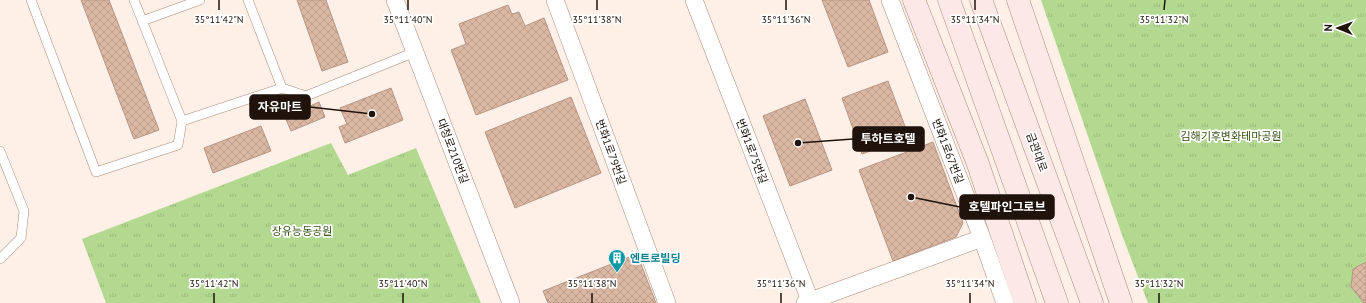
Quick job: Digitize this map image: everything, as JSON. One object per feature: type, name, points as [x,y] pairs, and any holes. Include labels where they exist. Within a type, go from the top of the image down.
[{"type":"main road","points":[[914,0],[978,164],[1026,303]]},
{"type":"main road","points":[[949,0],[1057,303]]},
{"type":"main road","name":"금관대로","points":[[981,0],[1092,303]]},
{"type":"main road","points":[[1018,0],[1121,303]]},
{"type":"main road","points":[[1058,211],[1112,303]]},
{"type":"main road","points":[[1036,244],[1050,303]]},
{"type":"street","name":"대청로210번길","points":[[396,0],[511,303]]},
{"type":"street","name":"번화1로79번길","points":[[555,0],[667,303]]},
{"type":"street","name":"번화1로75번길","points":[[694,0],[809,302]]},
{"type":"street","name":"번화1로67번길","points":[[890,0],[982,238],[1005,303]]},
{"type":"street","points":[[809,302],[982,238]]},
{"type":"lane","points":[[31,0],[96,172],[178,145],[182,121],[134,0]]},
{"type":"lane","points":[[142,21],[200,0]]},
{"type":"lane","points":[[248,0],[282,88]]},
{"type":"lane","points":[[182,121],[282,88],[306,96],[415,52]]},
{"type":"lane","points":[[0,151],[24,211],[21,238],[0,259]]},
{"type":"green space","name":"김해기후변화테마공원","points":[[1041,0],[1366,0],[1366,303],[1148,303],[1122,235]]},
{"type":"green space","name":"장유능동공원","points":[[331,143],[348,175],[416,148],[481,303],[106,303],[82,239]]},
{"type":"building","points":[[81,0],[109,0],[159,130],[134,139]]},
{"type":"building","points":[[297,0],[326,0],[348,62],[322,71]]},
{"type":"building","points":[[822,0],[869,0],[888,52],[848,67]]},
{"type":"building","points":[[508,5],[512,14],[519,12],[525,26],[544,18],[568,80],[476,115],[451,50],[466,44],[459,24]]},
{"type":"building","points":[[888,81],[909,137],[862,154],[842,98]]},
{"type":"building","points":[[391,88],[403,120],[345,143],[339,127],[347,124],[340,108]]},
{"type":"building","points":[[571,97],[601,173],[515,208],[485,132]]},
{"type":"building","points":[[805,99],[832,170],[790,186],[763,116]]},
{"type":"building","points":[[319,102],[325,117],[291,131],[285,117]]},
{"type":"building","points":[[261,126],[271,151],[213,173],[204,148]]},
{"type":"building","points":[[933,142],[963,223],[956,237],[893,261],[859,170]]},
{"type":"building","name":"엔트로빌딩","points":[[637,254],[656,303],[548,303],[543,291]]},
{"type":"building","points":[[1366,262],[1366,302],[1364,303],[1351,287],[1353,269]]},
{"type":"place","name":"자유마트","points":[[372,114]]},
{"type":"place","name":"투하트호텔","points":[[798,143]]},
{"type":"place","name":"호텔파인그로브","points":[[911,197]]},
{"type":"place","name":"엔트로빌딩","points":[[617,273]]}]
